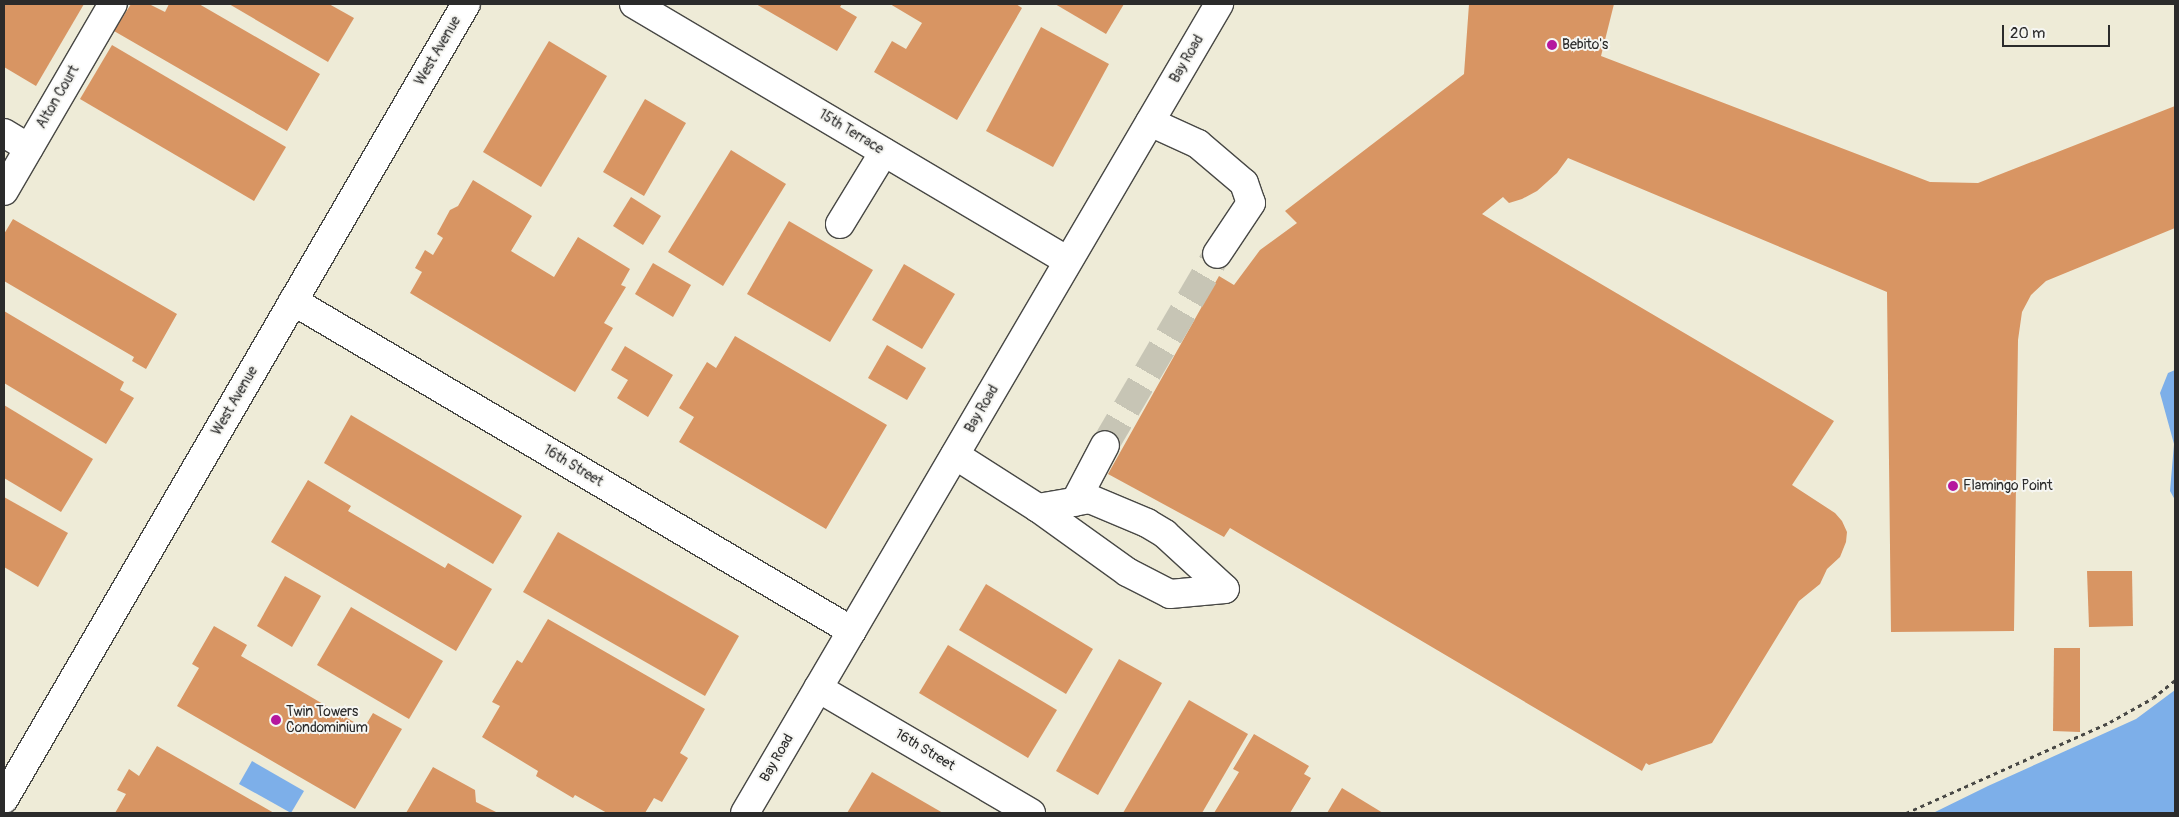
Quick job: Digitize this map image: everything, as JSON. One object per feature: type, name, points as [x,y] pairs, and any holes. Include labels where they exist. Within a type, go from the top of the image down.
[{"type":"street","name":"Alton Court","points":[[4,191],[113,4]]},
{"type":"street","name":"West Avenue","points":[[4,800],[466,4]]},
{"type":"street","name":"15th Terrace","points":[[634,4],[1068,261]]},
{"type":"street","name":"Bay Road","points":[[745,813],[1219,4]]},
{"type":"street","points":[[1150,122],[1198,144],[1244,183],[1251,203],[1217,254]]},
{"type":"street","points":[[4,133],[29,148]]},
{"type":"street","points":[[840,224],[884,152]]},
{"type":"street","name":"16th Street","points":[[293,301],[852,631]]},
{"type":"street","points":[[1075,502],[1105,445]]},
{"type":"street","points":[[955,455],[1038,508],[1127,572],[1170,594],[1225,589],[1166,534],[1147,523],[1090,499],[1038,508]]},
{"type":"street","name":"16th Street","points":[[818,688],[1031,813]]},
{"type":"path","points":[[1906,813],[2110,722],[2153,698],[2175,680]]},
{"type":"water","points":[[2175,370],[2175,500],[2170,491],[2174,444],[2160,393],[2168,373]]},
{"type":"water","points":[[2175,690],[2175,813],[1933,813],[2136,719]]},
{"type":"water","points":[[252,761],[304,791],[291,813],[239,784]]},
{"type":"building","points":[[4,4],[84,4],[36,86],[4,67]]},
{"type":"building","points":[[131,4],[149,4],[165,12],[169,4],[199,4],[320,74],[287,131],[114,31]]},
{"type":"building","points":[[229,4],[329,4],[354,18],[328,62]]},
{"type":"building","points":[[756,4],[842,4],[840,7],[857,17],[837,51]]},
{"type":"building","points":[[890,4],[1016,4],[1022,8],[957,120],[874,72],[892,41],[906,49],[922,23]]},
{"type":"building","points":[[1055,4],[1124,4],[1106,34]]},
{"type":"building","points":[[1469,4],[1614,4],[1601,56],[1930,182],[1978,183],[2175,106],[2175,228],[2046,281],[2031,295],[2022,312],[2018,340],[2014,631],[1891,632],[1887,292],[1568,158],[1557,173],[1537,191],[1509,203],[1503,197],[1482,214],[1834,421],[1792,485],[1835,513],[1842,521],[1847,532],[1846,542],[1840,557],[1827,569],[1820,584],[1799,601],[1712,743],[1649,765],[1646,763],[1642,771],[1230,528],[1224,537],[1108,474],[1219,276],[1234,285],[1260,250],[1297,223],[1285,211],[1464,74]]},
{"type":"building","points":[[1041,27],[1109,64],[1053,167],[986,131]]},
{"type":"building","points":[[549,41],[607,76],[541,187],[483,152]]},
{"type":"building","points":[[112,45],[286,147],[254,201],[80,99]]},
{"type":"building","points":[[645,99],[686,123],[644,196],[603,172]]},
{"type":"building","points":[[731,150],[786,184],[723,286],[668,252]]},
{"type":"building","points":[[473,180],[532,216],[511,251],[554,277],[578,237],[630,269],[621,285],[626,287],[604,323],[613,328],[575,392],[410,293],[422,272],[415,268],[425,250],[433,255],[443,238],[437,234],[450,210],[458,206]]},
{"type":"building","points":[[631,197],[661,216],[643,245],[613,226]]},
{"type":"building","points":[[13,219],[177,314],[146,369],[132,361],[134,357],[4,281],[4,234]]},
{"type":"building","points":[[789,221],[873,270],[830,342],[747,294]]},
{"type":"building","points":[[653,263],[691,285],[673,317],[635,294]]},
{"type":"building","points":[[904,264],[955,294],[922,349],[872,320]]},
{"type":"building","points":[[4,311],[124,382],[120,390],[134,398],[106,444],[4,383]]},
{"type":"building","points":[[735,336],[887,425],[826,529],[679,442],[694,417],[679,408],[707,362],[716,368]]},
{"type":"building","points":[[887,345],[926,368],[907,400],[868,378]]},
{"type":"building","points":[[625,346],[673,375],[648,417],[617,398],[628,380],[611,370]]},
{"type":"building","points":[[4,405],[93,459],[61,512],[4,478]]},
{"type":"building","points":[[351,415],[522,516],[493,564],[324,463]]},
{"type":"building","points":[[308,480],[351,506],[348,511],[445,568],[448,563],[492,589],[456,651],[271,542]]},
{"type":"building","points":[[4,497],[68,533],[38,587],[4,567]]},
{"type":"building","points":[[558,532],[739,636],[705,696],[523,592]]},
{"type":"building","points":[[2087,571],[2132,571],[2133,626],[2089,627]]},
{"type":"building","points":[[285,576],[321,596],[292,647],[257,626]]},
{"type":"building","points":[[986,584],[1093,649],[1066,694],[959,630]]},
{"type":"building","points":[[351,607],[443,661],[409,719],[317,665]]},
{"type":"building","points":[[548,619],[705,709],[680,753],[688,758],[662,802],[654,798],[645,813],[607,813],[575,795],[573,798],[536,776],[538,771],[482,737],[500,706],[492,702],[517,660],[522,663]]},
{"type":"building","name":"Twin Towers Condominium","points":[[214,626],[247,645],[241,656],[364,728],[373,713],[402,729],[355,809],[177,706],[199,668],[192,664]]},
{"type":"building","points":[[948,645],[1057,710],[1028,758],[919,693]]},
{"type":"building","points":[[2054,648],[2080,648],[2080,732],[2053,731]]},
{"type":"building","points":[[1119,659],[1162,683],[1098,795],[1056,771]]},
{"type":"building","points":[[1189,700],[1248,734],[1202,813],[1123,813]]},
{"type":"building","points":[[1254,734],[1309,766],[1304,774],[1311,778],[1290,813],[1214,813],[1239,772],[1233,769]]},
{"type":"building","points":[[157,746],[274,813],[115,813],[126,794],[117,790],[129,769],[139,776]]},
{"type":"building","points":[[433,767],[475,790],[476,802],[498,813],[406,813]]},
{"type":"building","points":[[872,772],[943,813],[847,813]]},
{"type":"building","points":[[1342,788],[1383,813],[1327,813]]},
{"type":"tunnel","points":[[1105,445],[1217,254]]},
{"type":"place","name":"Bebito's","points":[[1552,45]]},
{"type":"place","name":"Flamingo Point","points":[[1953,486]]},
{"type":"place","name":"Twin Towers Condominium","points":[[276,720]]}]
